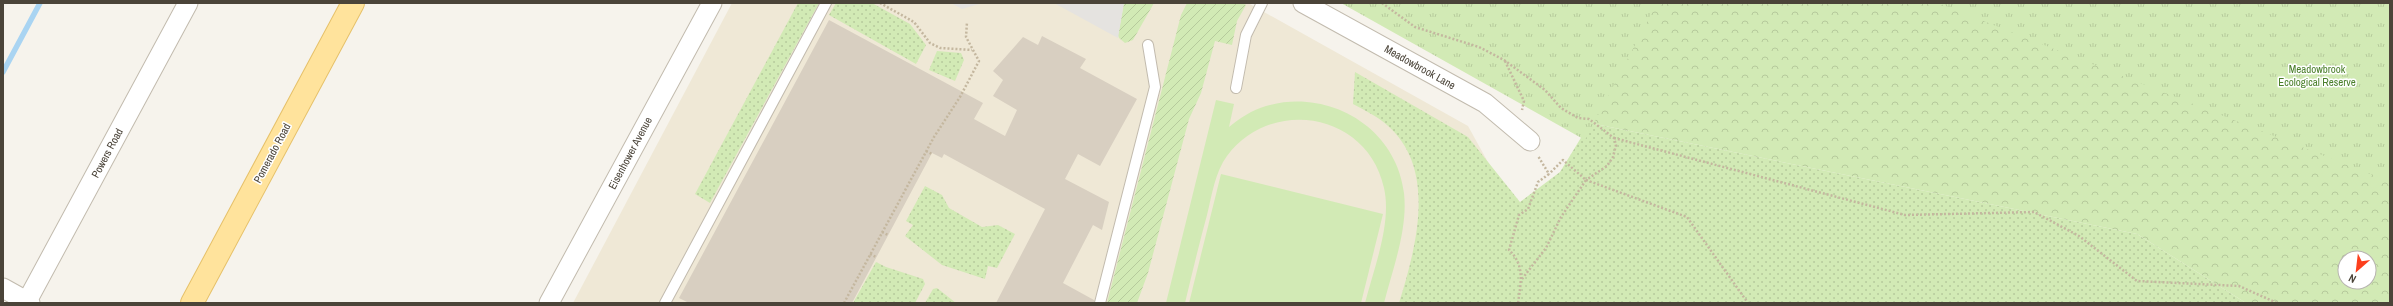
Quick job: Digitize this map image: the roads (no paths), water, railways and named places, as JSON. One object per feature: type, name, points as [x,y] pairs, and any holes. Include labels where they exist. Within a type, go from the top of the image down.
[{"type":"main road","name":"Pomerado Road","points":[[192,303],[353,3]]},
{"type":"street","name":"Powers Road","points":[[28,302],[188,3]]},
{"type":"street","name":"Eisenhower Avenue","points":[[549,303],[712,3]]},
{"type":"street","name":"Meadowbrook Lane","points":[[1303,3],[1485,103],[1528,140]]},
{"type":"street","points":[[3,288],[28,302]]},
{"type":"lane","points":[[665,303],[826,3]]},
{"type":"lane","points":[[1236,88],[1246,35],[1262,3]]},
{"type":"lane","points":[[1100,303],[1155,86],[1148,45]]},
{"type":"waterway","points":[[3,72],[40,3]]},
{"type":"park label","name":"Meadowbrook Ecological Reserve","points":[[2317,75]]}]
